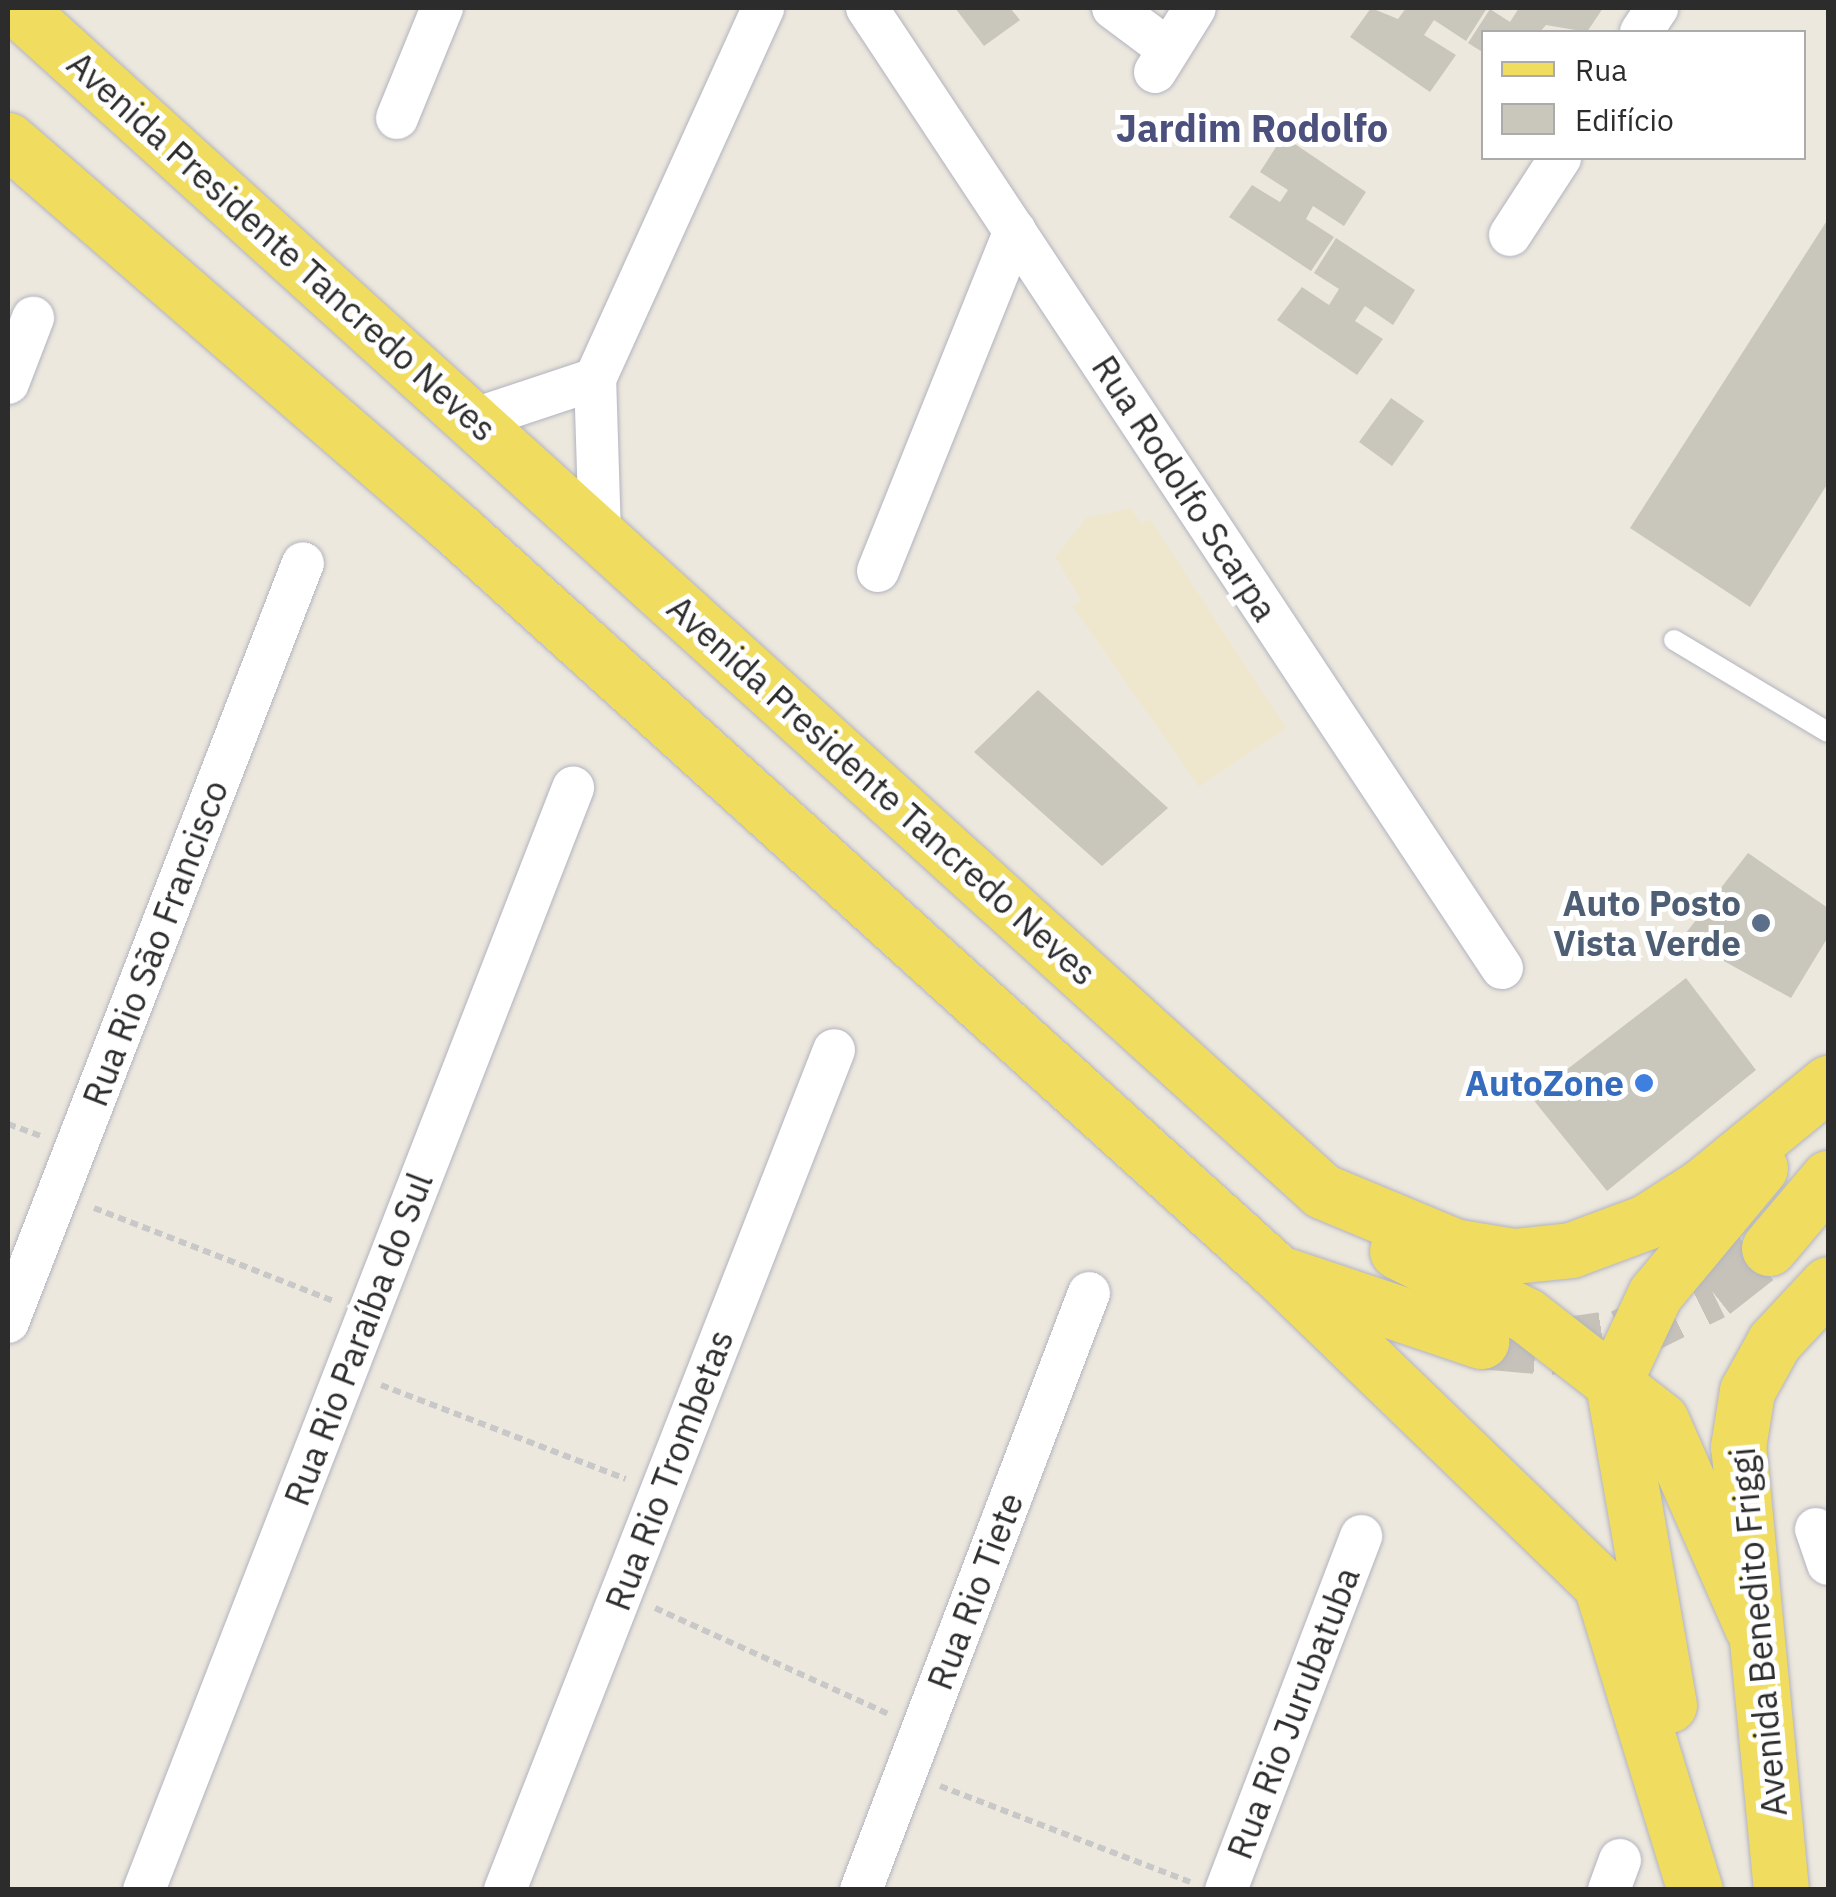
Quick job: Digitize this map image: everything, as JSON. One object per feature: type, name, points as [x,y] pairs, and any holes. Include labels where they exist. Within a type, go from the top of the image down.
[{"type":"main road","name":"Avenida Presidente Tancredo Neves","points":[[17,8],[1322,1191],[1454,1246],[1514,1256],[1571,1250],[1674,1204],[1828,1084]]},
{"type":"main road","points":[[8,140],[440,514],[1276,1272],[1602,1584],[1621,1636],[1695,1890]]},
{"type":"main road","points":[[1695,1890],[1613,1384],[1655,1294],[1828,1084]]},
{"type":"main road","points":[[1769,1248],[1828,1178]]},
{"type":"main road","points":[[1322,1191],[1391,1248],[1526,1315],[1661,1420],[1752,1627]]},
{"type":"main road","points":[[1276,1272],[1481,1341]]},
{"type":"main road","name":"Avenida Benedito Friggi","points":[[1782,1890],[1752,1627],[1738,1446],[1747,1391],[1774,1342],[1828,1284]]},
{"type":"street","points":[[396,118],[442,8]]},
{"type":"street","points":[[600,535],[595,378],[763,8]]},
{"type":"street","name":"Rua Rodolfo Scarpa","points":[[868,8],[1502,968]]},
{"type":"street","points":[[1113,8],[1162,61],[1194,8]]},
{"type":"street","points":[[1642,30],[1657,8]]},
{"type":"street","points":[[1510,235],[1559,160]]},
{"type":"street","points":[[878,571],[1014,230]]},
{"type":"street","points":[[8,383],[33,318]]},
{"type":"street","points":[[475,420],[595,378]]},
{"type":"street","name":"Rua Rio São Francisco","points":[[8,1322],[303,564]]},
{"type":"street","name":"Rua Rio Paraíba do Sul","points":[[144,1890],[573,788]]},
{"type":"street","name":"Rua Rio Trombetas","points":[[504,1890],[834,1050]]},
{"type":"street","name":"Rua Rio Tiete","points":[[861,1890],[1089,1293]]},
{"type":"street","name":"Rua Rio Jurubatuba","points":[[1226,1890],[1361,1536]]},
{"type":"lane","points":[[1674,640],[1828,732]]},
{"type":"path","points":[[58,1194],[368,1314]]},
{"type":"path","points":[[346,1372],[660,1492]]},
{"type":"path","points":[[621,1592],[922,1729]]},
{"type":"path","points":[[906,1773],[1210,1890]]},
{"type":"shaded area","points":[[1131,508],[1141,524],[1150,519],[1286,728],[1199,787],[1073,607],[1081,600],[1055,557],[1086,518]]},
{"type":"building","points":[[955,8],[1010,8],[1020,20],[984,46]]},
{"type":"building","points":[[1371,8],[1398,19],[1406,8],[1487,8],[1466,41],[1434,20],[1424,35],[1456,55],[1430,92],[1350,37]]},
{"type":"building","points":[[1519,8],[1603,8],[1588,30],[1546,25],[1542,30],[1481,30],[1481,51],[1468,43],[1490,9],[1510,22]]},
{"type":"building","points":[[1283,136],[1366,192],[1344,226],[1313,206],[1306,219],[1334,237],[1311,271],[1229,217],[1252,185],[1280,202],[1288,190],[1260,172]]},
{"type":"building","points":[[1828,219],[1828,483],[1750,607],[1630,528]]},
{"type":"building","points":[[1336,238],[1415,290],[1393,325],[1365,306],[1355,321],[1383,339],[1357,375],[1277,320],[1302,287],[1329,305],[1339,289],[1314,273]]},
{"type":"building","points":[[1391,398],[1424,421],[1392,466],[1359,442]]},
{"type":"building","points":[[1038,690],[1168,808],[1102,866],[974,752]]},
{"type":"building","name":"Auto Posto Vista Verde","points":[[1748,853],[1828,908],[1828,937],[1791,998],[1682,938]]},
{"type":"building","name":"AutoZone","points":[[1686,978],[1756,1070],[1607,1191],[1531,1097]]},
{"type":"tunnel","points":[[1481,1341],[1548,1347],[1623,1336],[1713,1292],[1769,1248]]},
{"type":"place","name":"Auto Posto Vista Verde","points":[[1761,923]]},
{"type":"place","name":"AutoZone","points":[[1644,1083]]},
{"type":"district","name":"Jardim Rodolfo","points":[[1252,128]]}]
